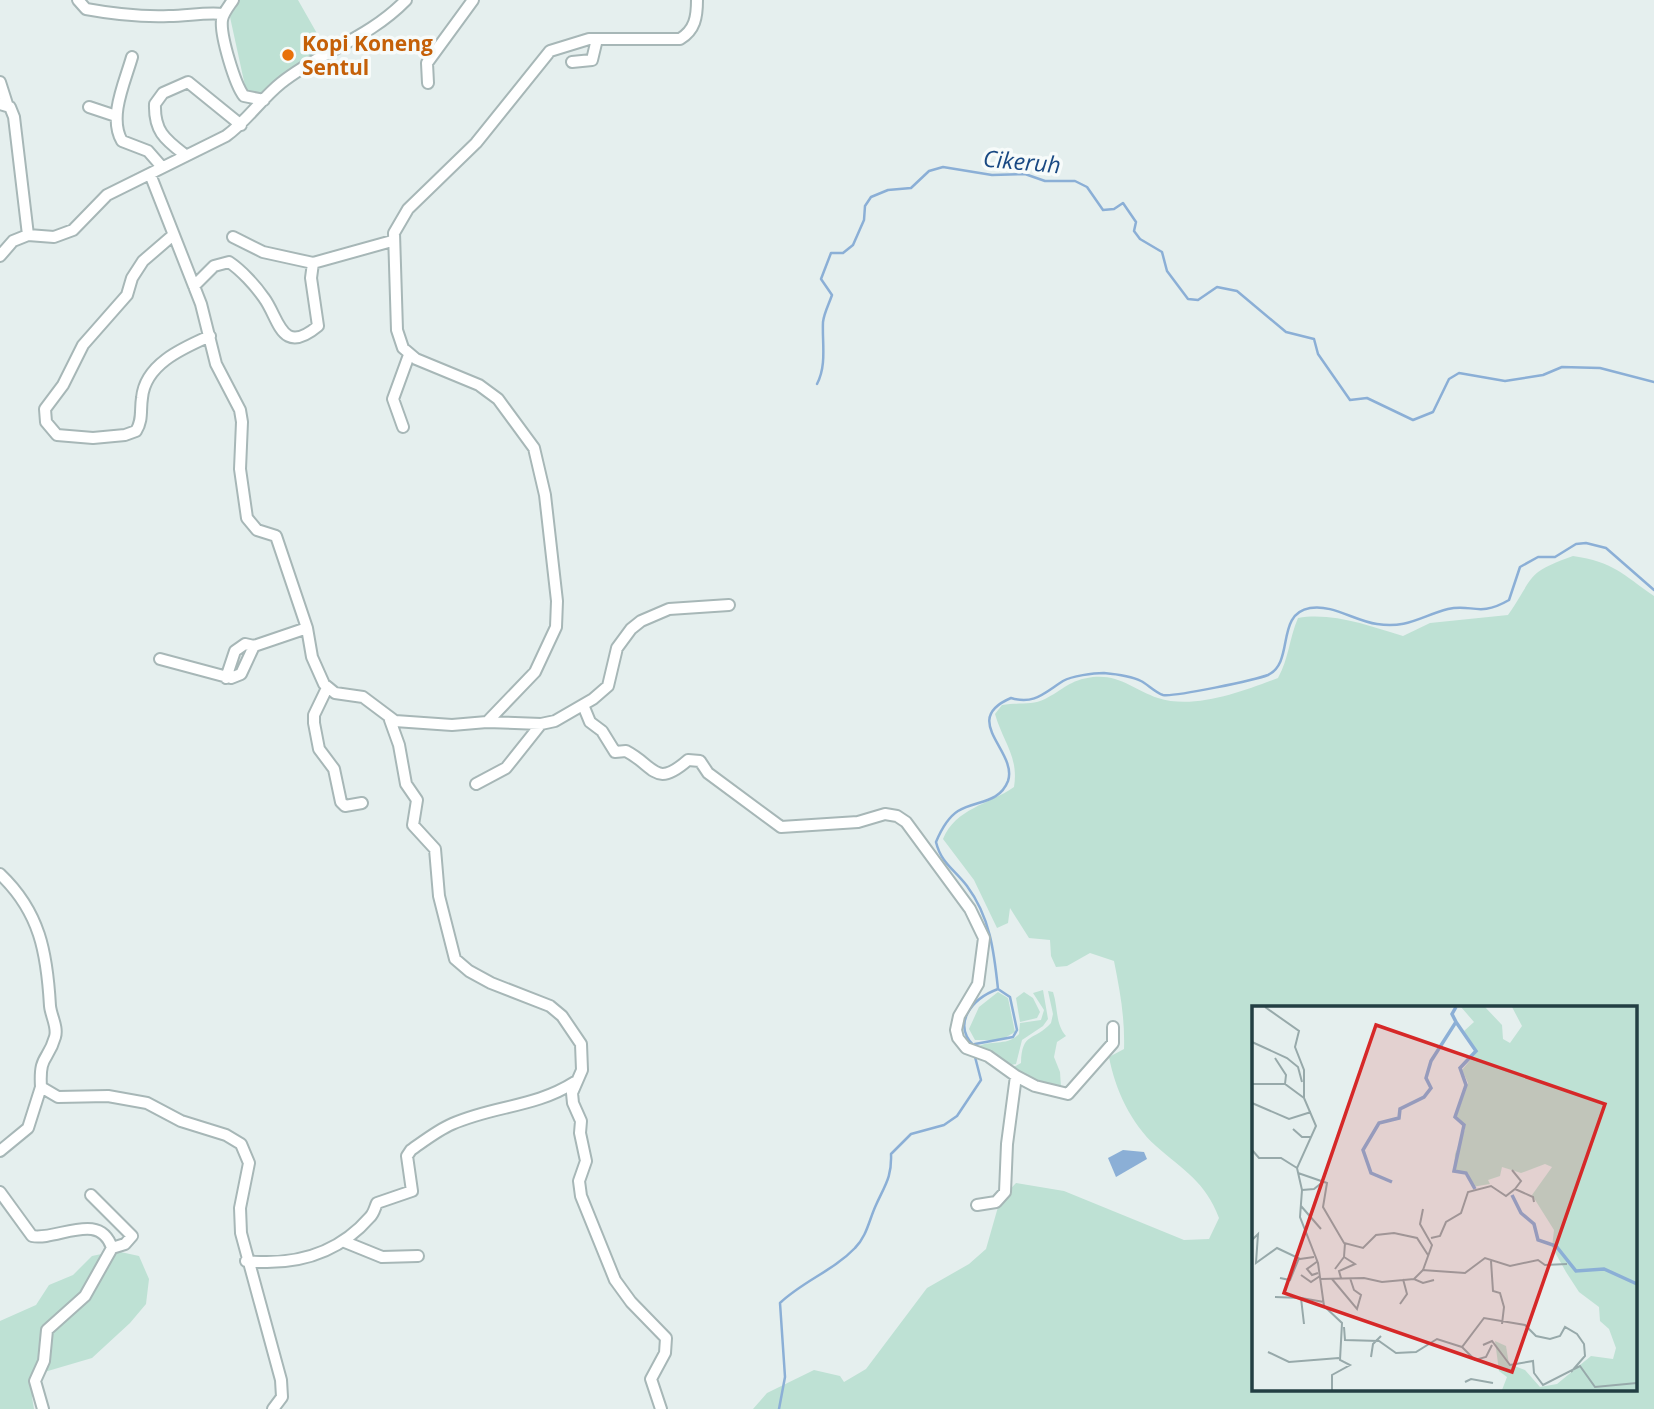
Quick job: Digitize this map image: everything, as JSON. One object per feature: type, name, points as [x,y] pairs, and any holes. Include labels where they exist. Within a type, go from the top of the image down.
[{"type":"street","points":[[78,0],[84,9],[99,12],[152,16],[204,12],[224,14]]},
{"type":"street","points":[[233,0],[224,14],[222,25],[239,90],[248,98],[264,100]]},
{"type":"street","points":[[0,256],[13,241],[28,235],[54,237],[66,234],[82,222],[107,195],[184,154],[226,136],[294,74],[385,22],[406,0]]},
{"type":"street","points":[[428,83],[427,63],[473,0]]},
{"type":"street","points":[[487,722],[535,672],[556,627],[557,601],[541,473],[534,448],[491,392],[409,355],[402,348],[397,330],[392,241],[408,209],[476,143],[544,57],[564,45],[597,39],[680,39],[692,29],[697,6],[689,0]]},
{"type":"street","points":[[572,62],[592,60],[597,39]]},
{"type":"street","points":[[132,57],[116,116],[122,141],[148,151],[162,167]]},
{"type":"street","points":[[0,82],[3,104],[14,117],[28,235]]},
{"type":"street","points":[[184,154],[167,142],[154,122],[155,104],[170,88],[188,82],[241,125]]},
{"type":"street","points":[[89,107],[116,116]]},
{"type":"street","points":[[150,174],[172,236],[194,286],[216,364],[236,401],[242,422],[240,469],[247,518],[257,530],[276,536],[307,628],[312,657],[327,688],[335,693],[363,697],[390,720],[399,745],[406,784],[416,795],[413,825],[436,855],[439,897],[455,959],[469,971],[550,1006],[562,1016],[583,1053],[582,1070],[575,1082],[573,1103],[581,1121],[580,1133],[586,1161],[579,1181],[581,1196],[615,1280],[626,1296],[666,1338],[665,1353],[651,1379],[661,1409]]},
{"type":"street","points":[[172,236],[143,261],[132,278],[127,295],[83,345],[62,385],[45,409],[45,418],[51,432],[57,435],[93,438],[125,435],[136,431],[142,414],[142,395],[149,379],[170,355],[210,335]]},
{"type":"street","points":[[233,237],[263,252],[313,263],[392,241]]},
{"type":"street","points":[[194,286],[215,266],[229,261],[263,296],[279,328],[292,337],[318,326],[311,278],[313,263]]},
{"type":"street","points":[[403,428],[393,399],[409,355]]},
{"type":"street","points":[[390,720],[452,725],[487,722],[541,724],[555,721],[608,686],[618,648],[631,629],[641,621],[669,609],[729,604]]},
{"type":"street","points":[[160,660],[226,678],[241,674],[254,646],[307,628]]},
{"type":"street","points":[[327,688],[313,719],[319,749],[332,765],[341,802],[345,806],[362,803]]},
{"type":"street","points":[[583,705],[590,722],[602,731],[615,752],[626,751],[647,769],[663,775],[674,772],[688,760],[700,761],[708,773],[781,827],[858,822],[885,814],[901,818],[970,909],[984,938],[978,984],[962,1009],[956,1030],[960,1042],[974,1051],[1035,1086],[1068,1094],[1113,1043],[1113,1027]]},
{"type":"street","points":[[476,784],[506,768],[541,724]]},
{"type":"street","points":[[0,874],[31,916],[48,960],[51,1009],[56,1031],[42,1060],[41,1087],[28,1128],[0,1151]]},
{"type":"street","points":[[977,1205],[996,1202],[1005,1192],[1007,1144],[1016,1076]]},
{"type":"street","points":[[246,1261],[273,1263],[309,1258],[345,1242],[370,1217],[377,1203],[412,1191],[407,1156],[411,1150],[451,1124],[507,1107],[531,1104],[554,1096],[575,1082]]},
{"type":"street","points":[[41,1087],[58,1097],[108,1096],[140,1101],[241,1144],[248,1163],[240,1224],[246,1261],[268,1326],[281,1380],[282,1397],[273,1409]]},
{"type":"street","points":[[0,1192],[26,1232],[32,1236],[93,1229],[108,1238],[112,1248]]},
{"type":"street","points":[[43,1409],[35,1381],[44,1361],[47,1330],[85,1296],[112,1248],[125,1244],[132,1236],[91,1195]]},
{"type":"street","points":[[345,1242],[382,1257],[418,1256]]},
{"type":"green space","points":[[235,0],[298,0],[327,51],[257,96],[247,95],[230,17]]},
{"type":"green space","points":[[1573,556],[1587,559],[1608,565],[1654,596],[1654,1409],[753,1409],[767,1393],[814,1370],[840,1376],[844,1382],[866,1369],[927,1288],[969,1264],[986,1249],[1000,1200],[1016,1183],[1064,1191],[1184,1240],[1209,1239],[1219,1218],[1200,1186],[1139,1127],[1115,1081],[1109,1057],[1124,1049],[1123,1015],[1114,961],[1090,953],[1067,966],[1056,967],[1051,956],[1050,940],[1029,938],[1010,908],[1008,923],[997,928],[974,880],[943,839],[956,820],[964,814],[1014,787],[1012,758],[995,714],[1002,705],[1040,701],[1072,683],[1093,677],[1119,680],[1158,698],[1172,701],[1187,702],[1219,697],[1278,678],[1298,618],[1337,618],[1403,636],[1430,623],[1508,615],[1533,577],[1546,567]]},
{"type":"green space","points":[[1043,990],[1048,1019],[1043,1026],[1022,1040],[1016,1064],[1006,1066],[977,1047],[1014,1038],[1019,1034],[1020,1023],[1041,1020],[1044,1010],[1033,993]]},
{"type":"green space","points":[[1048,991],[1053,992],[1058,1020],[1066,1036],[1057,1042],[1054,1057],[1060,1072],[1061,1087],[1046,1086],[1010,1069],[1021,1063],[1026,1041],[1051,1023],[1053,1014]]},
{"type":"green space","points":[[998,992],[1008,998],[1015,1032],[1001,1040],[975,1040],[969,1029],[979,1007]]},
{"type":"green space","points":[[1024,992],[1033,998],[1040,1012],[1037,1018],[1020,1022],[1016,998]]},
{"type":"green space","points":[[116,1251],[139,1256],[149,1279],[146,1304],[130,1323],[92,1358],[41,1373],[32,1397],[34,1409],[0,1409],[0,1321],[36,1305],[49,1285],[73,1275],[92,1256]]},
{"type":"water","points":[[1123,1150],[1144,1152],[1147,1159],[1116,1177],[1108,1158]]},
{"type":"waterway","name":"Cikeruh","points":[[817,384],[823,362],[824,319],[832,295],[821,279],[831,253],[843,253],[853,245],[864,220],[865,206],[871,197],[888,190],[911,188],[929,171],[943,167],[992,175],[1025,174],[1045,181],[1075,181],[1087,187],[1103,210],[1114,209],[1123,203],[1136,222],[1134,231],[1140,239],[1162,252],[1167,271],[1188,299],[1198,300],[1217,287],[1237,291],[1286,332],[1314,339],[1318,354],[1350,400],[1367,398],[1413,420],[1433,412],[1449,379],[1459,373],[1505,381],[1543,375],[1562,367],[1600,368],[1654,382]]},
{"type":"waterway","points":[[974,1046],[968,1038],[965,1021],[980,999],[998,989],[992,948],[986,922],[975,898],[945,861],[936,842],[954,814],[965,807],[993,798],[1008,781],[1009,770],[990,726],[990,716],[996,707],[1011,698],[1033,699],[1077,676],[1108,673],[1133,678],[1163,695],[1170,695],[1268,675],[1276,669],[1281,660],[1288,628],[1299,612],[1310,608],[1327,608],[1369,622],[1397,625],[1448,609],[1490,608],[1509,600],[1520,567],[1538,557],[1555,557],[1576,544],[1586,543],[1606,548],[1654,590]]},
{"type":"waterway","points":[[975,1044],[1013,1037],[1017,1030],[1010,997],[998,989]]},
{"type":"waterway","points":[[779,1409],[785,1377],[780,1303],[837,1263],[859,1243],[887,1181],[891,1154],[911,1134],[944,1125],[957,1116],[981,1080],[974,1053]]},
{"type":"place","name":"Kopi Koneng Sentul","points":[[288,55]]}]
